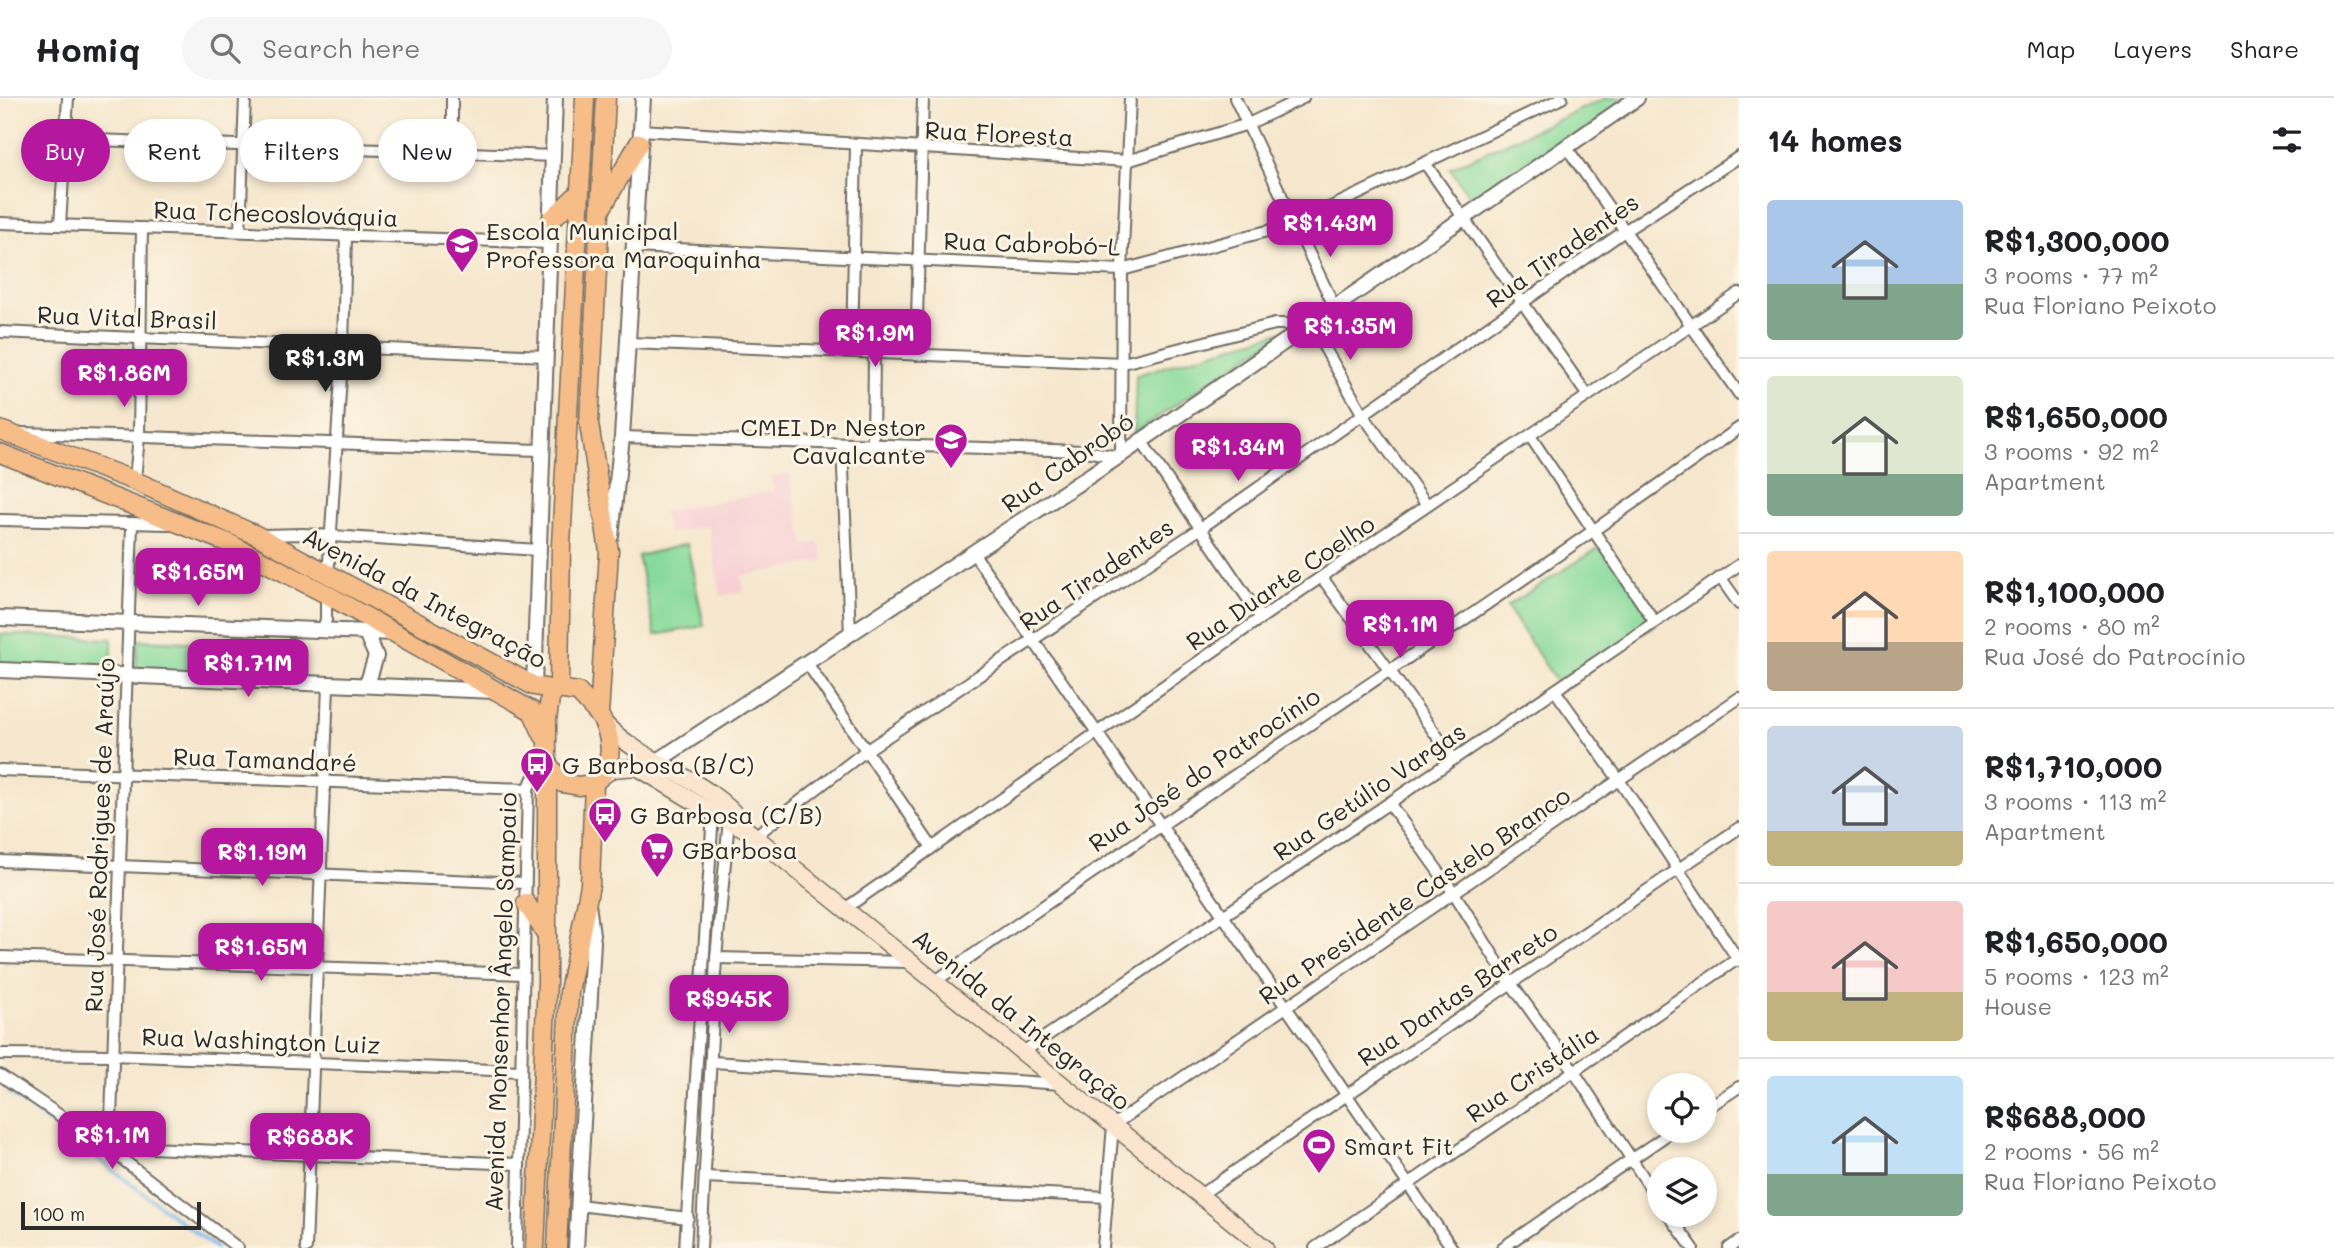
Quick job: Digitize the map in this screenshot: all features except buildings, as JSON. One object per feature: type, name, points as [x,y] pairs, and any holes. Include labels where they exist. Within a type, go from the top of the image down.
[{"type":"main road","name":"Avenida Monsenhor Ângelo Sampaio","points":[[535,1248],[547,935],[548,708],[557,690],[561,556],[585,98]]},
{"type":"main road","points":[[557,1248],[569,992],[588,903],[599,779],[609,761],[603,720],[609,551],[589,424],[606,98]]},
{"type":"main road","points":[[599,214],[640,137]]},
{"type":"main road","points":[[551,220],[580,192]]},
{"type":"main road","name":"Avenida da Integração","points":[[4,431],[135,481],[256,535],[534,686],[557,690]]},
{"type":"main road","name":"Avenida da Integração","points":[[0,453],[184,523],[326,594],[532,712],[540,725],[547,755]]},
{"type":"main road","points":[[557,690],[578,692],[619,737],[721,802],[735,813],[751,833]]},
{"type":"main road","points":[[547,755],[562,783],[579,786],[599,779],[613,769],[637,767],[751,833]]},
{"type":"main road","name":"Avenida da Integração","points":[[751,833],[1265,1248]]},
{"type":"main road","points":[[526,903],[547,935]]},
{"type":"street","points":[[67,119],[68,98]]},
{"type":"street","points":[[244,119],[245,98]]},
{"type":"street","points":[[452,98],[452,119]]},
{"type":"street","points":[[534,686],[555,98]]},
{"type":"street","points":[[609,551],[622,437],[643,98]]},
{"type":"street","points":[[916,355],[923,98]]},
{"type":"street","points":[[622,437],[1086,451],[1120,455],[1122,270],[1130,98]]},
{"type":"street","points":[[1235,98],[1297,223],[1335,308]]},
{"type":"street","name":"Rua Floresta","points":[[640,137],[856,145],[1127,161],[1248,124],[1303,98]]},
{"type":"street","points":[[1533,98],[1539,109]]},
{"type":"street","name":"Rua Cabrobó-L","points":[[635,247],[1122,270],[1297,223],[1562,98]]},
{"type":"street","name":"Rua Cabrobó","points":[[656,762],[974,554],[1464,220],[1637,98]]},
{"type":"street","points":[[110,140],[240,144]]},
{"type":"street","points":[[852,352],[856,145]]},
{"type":"street","points":[[1567,148],[1739,394]]},
{"type":"street","points":[[477,153],[554,156]]},
{"type":"street","name":"Rua Tiradentes","points":[[751,833],[867,750],[1034,642],[1626,230],[1739,156]]},
{"type":"street","points":[[1425,163],[1525,301],[1588,396]]},
{"type":"street","points":[[60,225],[63,182]]},
{"type":"street","points":[[240,231],[242,182]]},
{"type":"street","name":"Rua Tchecoslováquia","points":[[0,223],[550,243]]},
{"type":"street","points":[[135,481],[139,435],[142,228]]},
{"type":"street","points":[[322,630],[326,620],[326,594],[333,536],[346,237]]},
{"type":"street","name":"Rua Duarte Coelho","points":[[846,908],[931,846],[1261,618],[1323,579],[1739,293]]},
{"type":"street","points":[[629,343],[1123,363],[1275,324],[1311,324],[1363,415],[1427,505]]},
{"type":"street","name":"Rua Vital Brasil","points":[[0,332],[546,356]]},
{"type":"street","points":[[873,446],[874,354]]},
{"type":"street","name":"Rua José do Patrocínio","points":[[937,981],[1160,823],[1594,532],[1739,428]]},
{"type":"street","points":[[4,431],[541,450]]},
{"type":"street","points":[[1530,436],[1654,621]]},
{"type":"street","points":[[1140,439],[1261,618]]},
{"type":"street","points":[[842,445],[850,635]]},
{"type":"street","points":[[0,520],[132,525],[184,523]]},
{"type":"street","name":"Rua José Rodrigues de Araújo","points":[[107,1146],[132,525]]},
{"type":"street","points":[[256,535],[333,536],[538,550]]},
{"type":"street","points":[[974,554],[1451,1248]]},
{"type":"street","name":"Rua Getúlio Vargas","points":[[1023,1052],[1739,565]]},
{"type":"street","points":[[1720,577],[1739,604]]},
{"type":"street","points":[[1323,579],[1453,758]]},
{"type":"street","points":[[0,618],[395,633]]},
{"type":"street","points":[[366,633],[376,656],[367,685]]},
{"type":"street","points":[[807,663],[931,846]]},
{"type":"street","points":[[0,670],[498,691]]},
{"type":"street","points":[[306,1248],[328,685]]},
{"type":"street","points":[[1556,692],[1619,780],[1739,959]]},
{"type":"street","name":"Rua Presidente Castelo Branco","points":[[1113,1125],[1739,698]]},
{"type":"street","name":"Avenida Monsenhor Ângelo Sampaio","points":[[517,1248],[528,789],[547,755]]},
{"type":"street","name":"Rua Tamandaré","points":[[0,770],[528,789]]},
{"type":"street","points":[[1389,803],[1454,893],[1510,982],[1573,1070],[1647,1184]]},
{"type":"street","points":[[685,1248],[713,813]]},
{"type":"street","points":[[701,1248],[716,958],[729,820]]},
{"type":"street","name":"Rua Dantas Barreto","points":[[1200,1195],[1739,828]]},
{"type":"street","points":[[0,861],[525,883]]},
{"type":"street","points":[[576,1248],[593,943],[588,903]]},
{"type":"street","points":[[0,957],[523,974]]},
{"type":"street","points":[[716,958],[913,962]]},
{"type":"street","name":"Rua Cristália","points":[[1315,1248],[1739,959]]},
{"type":"street","name":"Rua Washington Luiz","points":[[0,1054],[112,1055],[520,1071]]},
{"type":"street","points":[[712,1062],[1064,1084]]},
{"type":"street","points":[[0,1075],[107,1146],[238,1248]]},
{"type":"street","points":[[1717,1101],[1739,1087]]},
{"type":"street","points":[[1103,1248],[1113,1125]]},
{"type":"street","points":[[1503,1248],[1655,1143]]},
{"type":"street","points":[[107,1146],[519,1164]]},
{"type":"street","points":[[705,1177],[1107,1197]]},
{"type":"street","points":[[578,1205],[688,1218]]},
{"type":"street","points":[[1678,1227],[1693,1248]]},
{"type":"street","points":[[1729,1248],[1739,1241]]},
{"type":"shaded area","points":[[790,473],[804,545],[819,542],[824,561],[741,576],[744,591],[721,596],[708,526],[668,533],[662,512],[774,491],[771,477]]},
{"type":"green space","points":[[1606,98],[1632,98],[1475,204],[1450,168]]},
{"type":"green space","points":[[1287,330],[1134,433],[1136,375]]},
{"type":"green space","points":[[687,544],[704,626],[655,635],[638,556]]},
{"type":"green space","points":[[1605,544],[1656,624],[1559,686],[1507,606]]},
{"type":"green space","points":[[0,634],[112,639],[112,672],[0,670]]},
{"type":"green space","points":[[138,640],[236,644],[235,678],[135,676]]},
{"type":"waterway","points":[[8,1091],[216,1248]]},
{"type":"place","name":"Escola Municipal Professora Maroquinha","points":[[462,274]]},
{"type":"place","name":"CMEI Dr Nestor Cavalcante","points":[[951,470]]},
{"type":"place","name":"G Barbosa (B/C)","points":[[537,794]]},
{"type":"place","name":"G Barbosa (C/B)","points":[[605,844]]},
{"type":"place","name":"GBarbosa","points":[[657,879]]},
{"type":"place","name":"Smart Fit","points":[[1319,1175]]}]
